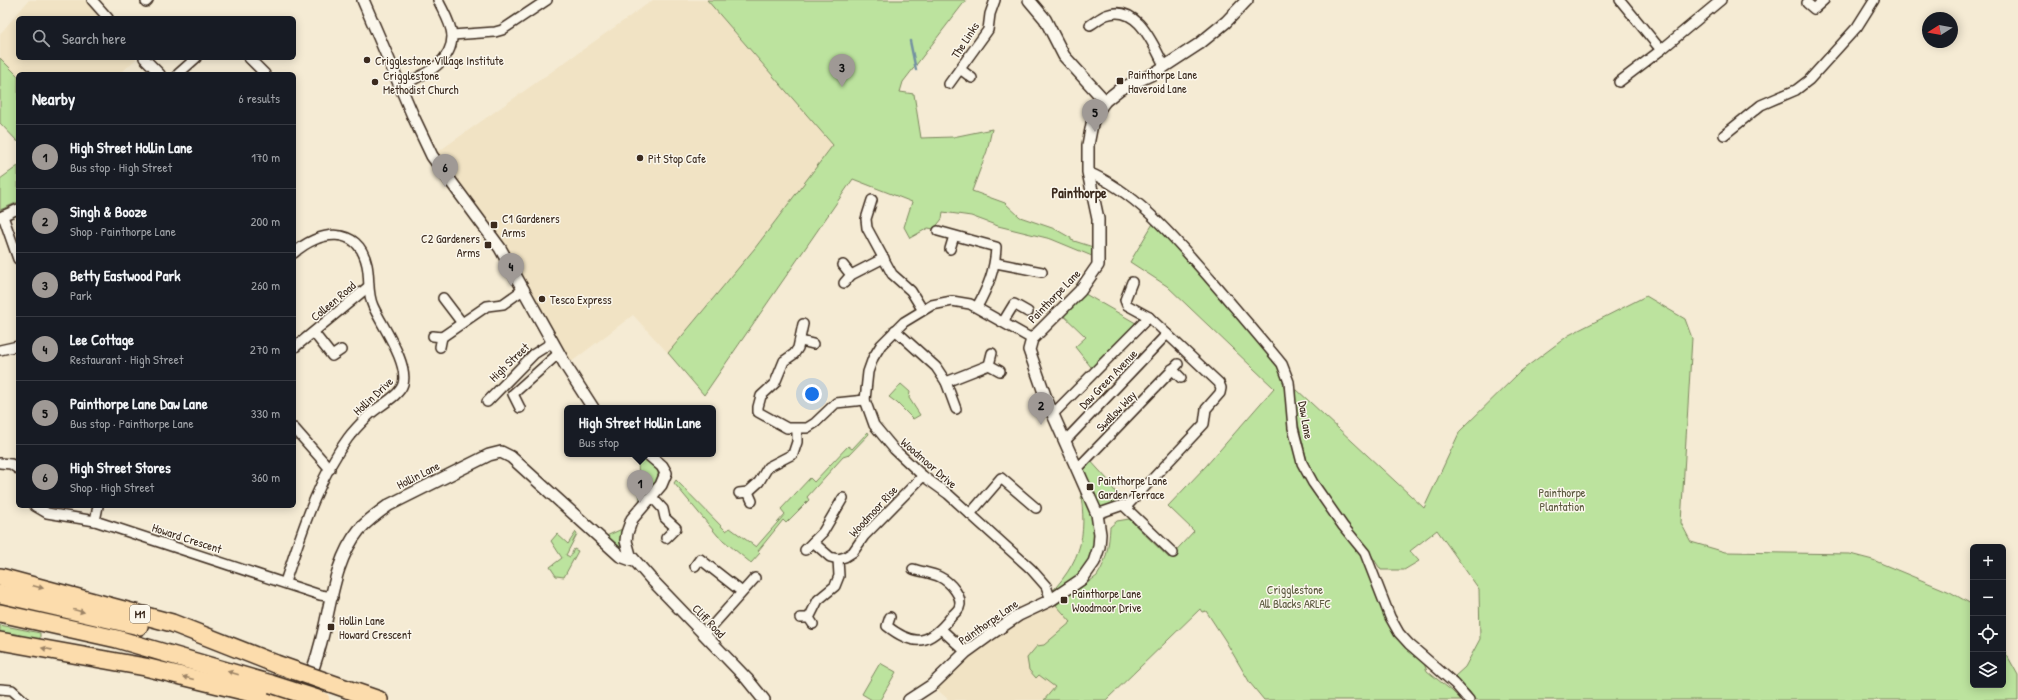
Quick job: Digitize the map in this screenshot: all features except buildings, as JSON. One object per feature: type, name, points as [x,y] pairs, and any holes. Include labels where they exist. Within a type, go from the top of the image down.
[{"type":"highway","name":"M1","points":[[0,577],[172,623],[276,664],[379,700]]},
{"type":"highway","name":"M1","points":[[0,594],[144,627],[276,664]]},
{"type":"highway","points":[[0,613],[117,639],[273,694]]},
{"type":"highway","points":[[0,641],[145,667],[273,694],[321,700]]},
{"type":"street","points":[[92,0],[106,16]]},
{"type":"street","points":[[363,0],[432,156],[500,248],[559,353],[591,405]]},
{"type":"street","points":[[400,86],[436,67],[450,48],[452,35],[449,24],[438,0]]},
{"type":"street","points":[[452,35],[495,32],[502,30],[547,0]]},
{"type":"street","name":"The Links","points":[[949,84],[988,30],[990,14],[995,0]]},
{"type":"street","points":[[1029,0],[1045,19],[1064,56],[1105,101]]},
{"type":"street","name":"Painthorpe Lane","points":[[909,700],[937,681],[966,652],[1019,614],[1051,600],[1082,579],[1094,562],[1099,547],[1100,534],[1097,514],[1041,386],[1029,350],[1032,339],[1080,291],[1098,265],[1098,219],[1088,172],[1088,144],[1092,124],[1096,115],[1105,101],[1120,89],[1165,66],[1210,35],[1226,22],[1247,0]]},
{"type":"street","points":[[1620,0],[1661,50]]},
{"type":"street","points":[[1619,82],[1661,50],[1721,0]]},
{"type":"street","points":[[1807,3],[1814,9],[1824,0]]},
{"type":"street","points":[[1724,135],[1761,105],[1796,90],[1809,80],[1857,27],[1874,0]]},
{"type":"street","points":[[1090,25],[1106,15],[1120,13],[1136,19],[1165,66]]},
{"type":"street","points":[[146,60],[158,72]]},
{"type":"street","points":[[180,72],[194,60]]},
{"type":"street","points":[[251,60],[263,72]]},
{"type":"street","name":"The Links","points":[[960,69],[972,78]]},
{"type":"street","name":"Daw Lane","points":[[1088,172],[1106,180],[1155,219],[1191,258],[1282,364],[1289,382],[1294,428],[1302,463],[1343,526],[1365,553],[1390,617],[1399,633],[1408,644],[1455,684],[1469,700]]},
{"type":"street","points":[[872,200],[863,214],[867,228],[892,274],[911,291],[922,310]]},
{"type":"street","points":[[16,210],[2,217],[16,254]]},
{"type":"street","points":[[938,231],[996,247],[996,263],[990,283],[977,307]]},
{"type":"street","name":"Hollin Drive","points":[[285,582],[301,534],[330,469],[348,438],[362,422],[399,391],[403,385],[404,376],[403,365],[372,305],[368,287],[367,265],[360,249],[344,236],[334,234],[318,237],[303,245],[296,251]]},
{"type":"street","points":[[950,249],[954,236]]},
{"type":"street","points":[[844,283],[851,274],[884,258]]},
{"type":"street","points":[[996,263],[1031,274],[1042,272]]},
{"type":"street","points":[[844,265],[851,274]]},
{"type":"street","points":[[1126,507],[1186,445],[1204,424],[1206,409],[1220,393],[1221,388],[1219,382],[1149,317],[1127,305],[1125,300],[1132,282]]},
{"type":"street","name":"Colleen Road","points":[[296,346],[368,287]]},
{"type":"street","points":[[440,347],[442,338],[462,323],[487,306],[503,304],[524,289]]},
{"type":"street","points":[[443,298],[452,303],[462,323]]},
{"type":"street","name":"Woodmoor Drive","points":[[1032,339],[977,307],[962,301],[952,301],[932,305],[922,310],[895,330],[873,358],[868,372],[865,400],[874,425],[898,453],[922,476],[948,494],[1031,569],[1046,586],[1051,600]]},
{"type":"street","points":[[1003,322],[1014,304],[1028,312]]},
{"type":"street","points":[[1053,414],[1149,317]]},
{"type":"street","points":[[803,324],[801,341],[794,354],[784,361],[775,383],[762,396],[758,407],[758,412],[777,424],[787,428],[807,428],[815,423],[836,403],[865,400]]},
{"type":"street","points":[[895,330],[936,367],[946,382],[956,409]]},
{"type":"street","name":"Colleen Road","points":[[314,333],[332,356],[341,350]]},
{"type":"street","name":"Daw Green Avenue","points":[[1066,441],[1167,334]]},
{"type":"street","points":[[433,336],[442,338]]},
{"type":"street","points":[[801,341],[813,344]]},
{"type":"street","name":"High Street","points":[[487,402],[534,354],[553,342]]},
{"type":"street","points":[[0,350],[16,346]]},
{"type":"street","points":[[520,408],[513,394],[559,353]]},
{"type":"street","points":[[989,365],[992,354]]},
{"type":"street","points":[[946,382],[989,365]]},
{"type":"street","points":[[989,365],[1000,372]]},
{"type":"street","name":"Swallow Way","points":[[1077,469],[1175,366],[1181,378]]},
{"type":"street","points":[[746,495],[759,482],[768,467],[793,454],[797,442],[797,429]]},
{"type":"street","points":[[296,430],[330,469]]},
{"type":"street","name":"Hollin Lane","points":[[300,700],[312,675],[333,597],[337,575],[351,542],[359,530],[389,504],[489,455],[501,452],[511,457],[620,556],[634,561]]},
{"type":"street","points":[[634,561],[628,548],[626,533],[632,520],[661,485],[666,472],[662,466],[652,457]]},
{"type":"street","points":[[0,463],[11,464],[16,468]]},
{"type":"street","name":"Woodmoor Rise","points":[[838,560],[853,552],[864,536],[922,476]]},
{"type":"street","points":[[970,514],[1001,478],[1036,508]]},
{"type":"street","points":[[651,496],[663,509],[665,518],[680,528],[666,538]]},
{"type":"street","points":[[805,550],[823,532],[843,498]]},
{"type":"street","points":[[1097,514],[1123,505],[1173,553]]},
{"type":"street","name":"Howard Crescent","points":[[38,508],[47,513],[95,521],[333,597]]},
{"type":"street","points":[[95,521],[98,508]]},
{"type":"street","points":[[800,618],[811,621],[818,600],[835,586],[839,576],[838,560],[830,557],[813,542]]},
{"type":"street","points":[[695,566],[700,560],[742,592]]},
{"type":"street","name":"Cliff Road","points":[[634,561],[764,700]]},
{"type":"street","points":[[927,574],[930,564]]},
{"type":"street","points":[[890,617],[887,626],[910,640],[927,638],[942,630],[958,610],[961,603],[960,596],[940,577],[913,569]]},
{"type":"street","points":[[704,635],[755,578]]},
{"type":"street","points":[[942,630],[966,652]]},
{"type":"street","points":[[0,689],[12,690],[23,700]]},
{"type":"shaded area","points":[[29,0],[92,0],[106,16],[16,16],[16,60],[135,60],[122,72],[16,72],[16,140],[0,123],[0,34]]},
{"type":"shaded area","points":[[653,0],[707,0],[833,145],[755,248],[668,353],[633,315],[566,366],[524,289],[432,156]]},
{"type":"shaded area","points":[[1129,519],[1156,545],[1106,700],[949,700],[934,687],[979,647],[1018,621],[1056,605],[1097,576],[1102,569],[1109,547],[1110,527],[1117,521]]},
{"type":"green space","points":[[707,0],[966,0],[903,82],[900,92],[914,94],[921,138],[953,137],[992,129],[987,151],[972,191],[1005,203],[1020,217],[1055,229],[1071,238],[1071,240],[1093,247],[1092,256],[1051,239],[998,226],[971,216],[943,212],[942,219],[934,229],[928,228],[910,238],[904,227],[912,202],[853,179],[704,395],[668,353],[755,248],[833,145]]},
{"type":"green space","points":[[0,58],[16,74],[16,140],[0,123]]},
{"type":"green space","points":[[16,167],[16,203],[0,210],[0,179]]},
{"type":"green space","name":"Crigglestone All Blacks ARLFC","points":[[1154,222],[1191,258],[1282,364],[1302,463],[1358,543],[1390,617],[1420,654],[1427,671],[1461,700],[1264,700],[1250,683],[1206,611],[1202,612],[1200,609],[1106,700],[1044,700],[1055,687],[1039,675],[1036,678],[1029,670],[1027,658],[1037,646],[1044,645],[1071,622],[1056,605],[1097,576],[1107,552],[1110,527],[1117,521],[1129,519],[1169,558],[1194,531],[1168,506],[1206,466],[1274,388],[1167,286],[1130,262]]},
{"type":"green space","points":[[1080,291],[1141,326],[1095,372],[1075,347],[1086,337],[1060,312]]},
{"type":"green space","name":"Painthorpe Plantation","points":[[1646,296],[1685,319],[1692,338],[1681,523],[1691,542],[1725,552],[1850,554],[1873,560],[1950,592],[1970,603],[1970,688],[2006,688],[2006,653],[2018,675],[2018,700],[1474,700],[1470,692],[1454,677],[1465,667],[1480,639],[1479,589],[1437,530],[1410,551],[1419,561],[1404,570],[1381,570],[1366,547],[1328,498],[1308,465],[1294,406],[1296,389],[1424,508],[1460,431],[1521,371],[1569,335]]},
{"type":"green space","points":[[901,384],[910,392],[909,398],[920,415],[913,419],[889,397]]},
{"type":"green space","points":[[868,432],[869,434],[849,455],[843,457],[807,497],[809,500],[786,523],[783,520],[758,551],[760,553],[751,563],[718,536],[674,483],[676,480],[726,531],[730,528],[756,547],[785,514],[781,509],[810,478],[814,482],[848,446],[852,449]]},
{"type":"green space","points":[[642,457],[657,470],[658,479],[640,501],[638,462]]},
{"type":"green space","points":[[1088,458],[1108,480],[1123,505],[1097,514],[1099,525],[1089,571],[1049,595],[1072,565],[1078,551],[1082,536],[1083,522],[1077,469]]},
{"type":"green space","points":[[629,526],[634,561],[604,537]]},
{"type":"green space","points":[[576,532],[577,534],[566,555],[570,557],[574,549],[578,551],[564,577],[556,576],[550,567],[562,558],[551,541],[557,534],[568,544]]},
{"type":"green space","points":[[0,625],[40,633],[40,639],[0,634]]},
{"type":"green space","points":[[880,663],[896,672],[880,700],[872,700],[862,694]]},
{"type":"waterway","points":[[910,41],[916,70]]},
{"type":"place","name":"Crigglestone Village Institute","points":[[367,60]]},
{"type":"place","name":"Painthorpe Lane Haveroid Lane","points":[[1120,81]]},
{"type":"place","name":"Crigglestone Methodist Church","points":[[375,82]]},
{"type":"place","name":"Betty Eastwood Park","points":[[842,87]]},
{"type":"place","name":"Painthorpe Lane Daw Lane","points":[[1095,132]]},
{"type":"place","name":"Pit Stop Cafe","points":[[640,158]]},
{"type":"place","name":"High Street Stores","points":[[445,187]]},
{"type":"place","name":"C1 Gardeners Arms","points":[[494,225]]},
{"type":"place","name":"C2 Gardeners Arms","points":[[488,245]]},
{"type":"place","name":"Lee Cottage","points":[[511,286]]},
{"type":"place","name":"Tesco Express","points":[[542,299]]},
{"type":"place","name":"Singh & Booze","points":[[1041,425]]},
{"type":"place","name":"Painthorpe Lane Garden Terrace","points":[[1090,487]]},
{"type":"place","name":"High Street Hollin Lane","points":[[640,503]]},
{"type":"place","name":"Painthorpe Lane Woodmoor Drive","points":[[1064,600]]},
{"type":"place","name":"Hollin Lane Howard Crescent","points":[[331,627]]},
{"type":"district","name":"Painthorpe","points":[[1079,192]]}]
